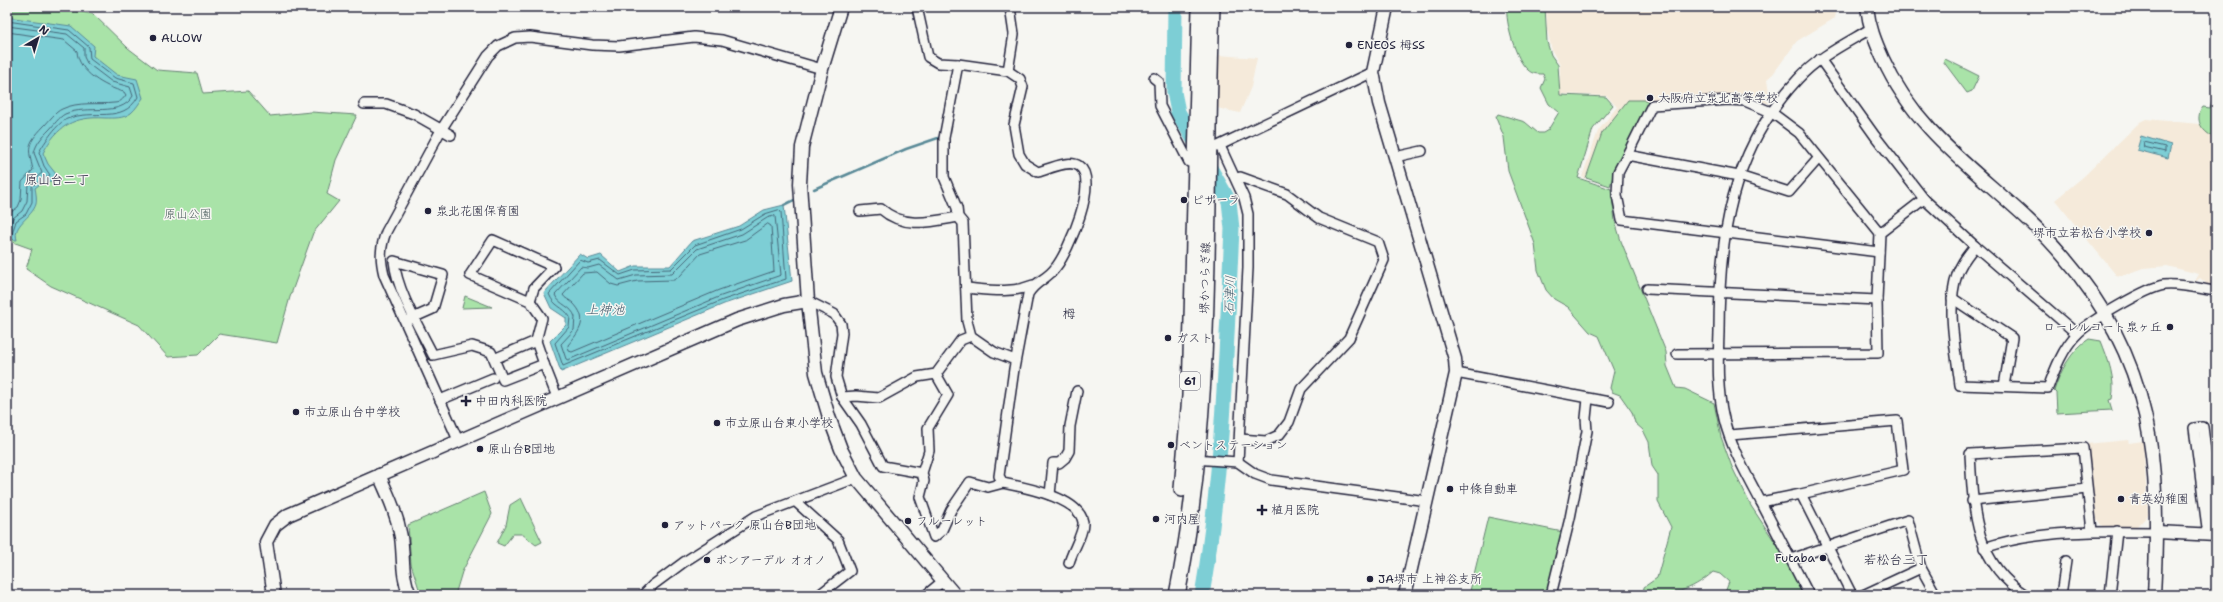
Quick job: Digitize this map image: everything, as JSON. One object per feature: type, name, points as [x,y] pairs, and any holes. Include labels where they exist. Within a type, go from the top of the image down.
[{"type":"main road","name":"堺かつらぎ線","points":[[1177,595],[1196,459],[1201,398],[1206,278],[1207,182],[1205,153],[1198,120],[1200,7]]},
{"type":"main road","name":"堺かつらぎ線","points":[[1166,595],[1196,459],[1190,373],[1205,153],[1212,7]]},
{"type":"street","points":[[841,7],[822,69],[802,146],[801,172],[808,301],[816,373],[824,402],[841,449],[856,478],[955,595]]},
{"type":"street","points":[[917,7],[928,57],[938,64],[958,64],[1008,71],[1020,79],[1023,87],[1014,125],[1020,154],[1025,164],[1038,172],[1072,163],[1080,166],[1085,174],[1087,182],[1081,212],[1065,253],[1056,269],[1033,285],[1023,289],[1008,291],[966,288]]},
{"type":"street","points":[[1008,71],[1014,34],[1010,7]]},
{"type":"street","points":[[1387,7],[1373,72],[1379,103],[1455,359],[1456,373],[1405,595]]},
{"type":"street","points":[[1866,7],[1870,29],[1893,80],[1920,119],[1940,140],[2040,231],[2063,255],[2081,278],[2105,315],[2130,364],[2145,409],[2152,442],[2157,492],[2154,595]]},
{"type":"street","points":[[1809,595],[1738,458],[1724,419],[1718,354],[1721,257],[1725,233],[1739,176],[1759,132],[1772,112],[1798,79],[1820,59],[1870,29]]},
{"type":"street","points":[[544,364],[503,380],[491,352],[472,346],[433,355],[384,274],[381,260],[381,245],[386,232],[441,130],[488,56],[498,46],[515,38],[530,37],[592,45],[619,46],[694,37],[722,40],[822,69]]},
{"type":"street","points":[[1820,59],[1874,136],[1924,198],[1975,246],[2077,334]]},
{"type":"street","points":[[958,64],[944,138],[944,177],[957,208],[958,217],[963,223],[967,321],[971,336],[994,352],[1015,360]]},
{"type":"street","points":[[1205,153],[1373,72]]},
{"type":"street","points":[[1154,78],[1159,82],[1160,106],[1205,153],[1236,178],[1248,214],[1247,283],[1240,439],[1236,462]]},
{"type":"street","points":[[1677,354],[1878,352],[1877,300],[1880,233],[1818,159],[1799,133],[1772,112],[1745,101],[1729,100],[1652,105],[1618,172],[1617,195],[1622,220],[1879,252]]},
{"type":"street","points":[[364,104],[386,104],[414,114],[451,135]]},
{"type":"street","points":[[1395,157],[1422,151]]},
{"type":"street","points":[[1627,155],[1739,176],[1789,192],[1818,159]]},
{"type":"street","points":[[1236,178],[1240,177],[1287,194],[1319,218],[1378,242],[1384,260],[1349,338],[1301,389],[1289,422],[1279,435],[1266,441],[1240,439]]},
{"type":"street","points":[[1880,233],[1924,198]]},
{"type":"street","points":[[860,211],[881,209],[892,218],[924,223],[958,217]]},
{"type":"street","points":[[530,301],[534,288],[554,267],[493,240],[470,275],[530,301],[542,318],[536,341],[557,397]]},
{"type":"street","points":[[1975,246],[1957,274],[1952,298],[1960,385],[2048,388],[2057,364],[2077,334],[2105,315],[2148,290],[2164,285],[2179,285],[2216,291]]},
{"type":"street","points":[[410,319],[433,309],[443,275],[394,261],[395,273],[410,319],[440,400],[458,440]]},
{"type":"street","points":[[1003,483],[999,476],[1015,360],[1027,301],[1033,285]]},
{"type":"street","points":[[1647,289],[1877,300]]},
{"type":"street","points":[[1952,298],[2012,338],[2004,386]]},
{"type":"street","points":[[274,595],[266,542],[275,524],[288,515],[737,320],[784,305],[808,301],[834,314],[841,324],[842,333],[836,377],[842,397],[861,424],[883,466],[922,472]]},
{"type":"street","points":[[842,397],[856,396],[879,398],[917,377],[936,374],[962,340],[971,336]]},
{"type":"street","points":[[494,359],[536,341]]},
{"type":"street","points":[[1456,373],[1609,402]]},
{"type":"street","points":[[936,374],[948,395],[928,428],[929,451],[922,472],[924,481],[920,497],[934,536],[942,530],[951,510],[970,482],[988,487],[1003,483],[1050,495],[1065,502],[1076,510],[1083,523],[1082,532],[1069,563]]},
{"type":"street","points":[[440,400],[493,378]]},
{"type":"street","points":[[1050,495],[1053,463],[1065,458],[1069,451],[1070,426],[1077,391]]},
{"type":"street","points":[[1550,595],[1570,518],[1579,475],[1587,431],[1586,418],[1588,399]]},
{"type":"street","points":[[1730,435],[1897,421],[1903,470],[1761,502]]},
{"type":"street","points":[[2203,427],[2213,533],[2194,428],[2203,427]]},
{"type":"street","points":[[2026,595],[2002,575],[1984,548],[1976,523],[1972,501],[1970,454],[2082,448],[2092,531]]},
{"type":"street","points":[[1196,459],[1236,462],[1255,474],[1271,480],[1427,501]]},
{"type":"street","points":[[380,475],[396,512],[401,540],[402,566],[410,595]]},
{"type":"street","points":[[643,595],[653,585],[684,562],[756,516],[856,478]]},
{"type":"street","points":[[1972,501],[2087,489]]},
{"type":"street","points":[[1801,494],[1852,595]]},
{"type":"street","points":[[796,502],[838,540],[850,572],[819,595]]},
{"type":"street","points":[[1791,559],[1908,520],[1921,568],[1936,595]]},
{"type":"street","points":[[1984,548],[2008,540],[2092,531],[2213,533]]},
{"type":"street","points":[[2110,595],[2117,531]]},
{"type":"street","points":[[2061,595],[2066,562]]},
{"type":"street","points":[[1863,595],[1921,568]]},
{"type":"street","points":[[926,595],[943,581]]},
{"type":"shaded area","name":"大阪府立泉北高等学校","points":[[1546,7],[1837,7],[1835,18],[1797,41],[1773,74],[1767,79],[1771,104],[1742,96],[1649,100],[1616,166],[1610,186],[1582,177],[1598,131],[1617,107],[1607,96],[1560,94],[1560,65],[1552,51],[1547,29]]},
{"type":"shaded area","points":[[1219,55],[1257,58],[1251,87],[1240,113],[1217,108]]},
{"type":"shaded area","name":"堺市立若松台小学校","points":[[2146,119],[2199,124],[2216,131],[2216,286],[2209,286],[2200,278],[2194,283],[2199,274],[2167,266],[2143,268],[2121,276],[2116,275],[2055,200],[2083,177],[2140,122]]},
{"type":"shaded area","name":"青英幼稚園","points":[[2128,440],[2129,443],[2143,441],[2148,515],[2138,526],[2102,526],[2097,519],[2086,444]]},
{"type":"green space","name":"原山公園","points":[[7,7],[49,7],[93,14],[128,48],[157,70],[197,73],[203,94],[248,91],[270,116],[311,112],[357,115],[336,160],[327,194],[339,201],[313,233],[290,297],[277,343],[219,334],[198,355],[168,357],[139,325],[51,286],[26,269],[32,249],[7,240]]},
{"type":"green space","points":[[1507,7],[1545,7],[1547,42],[1551,55],[1558,65],[1560,95],[1606,97],[1613,105],[1593,129],[1578,178],[1611,189],[1615,221],[1621,241],[1666,352],[1667,366],[1676,388],[1685,389],[1714,403],[1721,437],[1732,467],[1751,506],[1785,557],[1803,595],[1724,595],[1729,582],[1720,574],[1713,572],[1705,579],[1680,591],[1643,595],[1644,587],[1657,578],[1671,527],[1658,502],[1658,475],[1652,466],[1649,442],[1643,430],[1635,423],[1632,412],[1620,395],[1612,392],[1610,388],[1614,371],[1599,336],[1590,332],[1568,307],[1554,299],[1546,290],[1538,270],[1535,244],[1508,171],[1504,137],[1496,117],[1498,114],[1525,122],[1538,133],[1543,133],[1548,130],[1559,112],[1549,104],[1541,88],[1545,79],[1543,74],[1535,74],[1530,71],[1519,58],[1512,41]]},
{"type":"green space","points":[[1945,59],[1979,76],[1972,91],[1967,93],[1943,61]]},
{"type":"green space","points":[[2216,97],[2216,138],[2207,133],[2201,126],[2199,117],[2203,107],[2210,108],[2212,101]]},
{"type":"green space","points":[[1628,100],[1649,100],[1616,166],[1610,186],[1586,178],[1602,133]]},
{"type":"green space","points":[[465,296],[492,307],[462,308]]},
{"type":"green space","points":[[2089,339],[2101,341],[2109,362],[2113,384],[2112,399],[2109,400],[2112,410],[2057,413],[2056,393],[2054,391],[2059,377],[2072,355]]},
{"type":"green space","points":[[484,492],[492,514],[462,572],[455,595],[421,595],[411,564],[408,525]]},
{"type":"green space","points":[[521,498],[542,542],[536,545],[522,534],[513,534],[504,546],[497,543],[506,525],[510,505]]},
{"type":"green space","points":[[1488,517],[1563,532],[1546,595],[1469,595]]},
{"type":"water","points":[[7,17],[71,26],[94,46],[93,56],[117,75],[137,79],[143,98],[136,108],[128,115],[115,118],[94,118],[75,121],[54,136],[43,153],[48,164],[56,174],[52,181],[43,182],[35,188],[36,204],[34,209],[17,230],[17,240],[7,239]]},
{"type":"water","points":[[2141,136],[2171,145],[2168,158],[2137,150]]},
{"type":"water","name":"上神池","points":[[784,205],[792,281],[724,304],[561,372],[550,341],[566,325],[566,318],[551,308],[544,293],[580,254],[588,259],[601,255],[620,272],[635,266],[670,266],[692,241],[739,226],[764,210]]},
{"type":"waterway","name":"石津川","points":[[1175,7],[1174,92],[1178,112],[1229,201],[1232,229],[1223,412],[1215,504],[1202,595]]},
{"type":"waterway","points":[[814,189],[906,149],[938,138]]},
{"type":"waterway","points":[[784,205],[794,200]]},
{"type":"place","name":"ALLOW","points":[[153,38]]},
{"type":"place","name":"ENEOS 栂SS","points":[[1349,45]]},
{"type":"place","name":"大阪府立泉北高等学校","points":[[1650,98]]},
{"type":"place","name":"ピザーラ","points":[[1184,200]]},
{"type":"place","name":"泉北花園保育園","points":[[428,211]]},
{"type":"place","name":"堺市立若松台小学校","points":[[2149,233]]},
{"type":"place","name":"ローレルコート泉ヶ丘","points":[[2170,327]]},
{"type":"place","name":"ガスト","points":[[1168,338]]},
{"type":"place","name":"中田内科医院","points":[[466,401]]},
{"type":"place","name":"市立原山台中学校","points":[[296,412]]},
{"type":"place","name":"市立原山台東小学校","points":[[717,423]]},
{"type":"place","name":"ベントステーション","points":[[1171,445]]},
{"type":"place","name":"原山台B団地","points":[[480,449]]},
{"type":"place","name":"中條自動車","points":[[1450,489]]},
{"type":"place","name":"青英幼稚園","points":[[2121,499]]},
{"type":"place","name":"植月医院","points":[[1262,510]]},
{"type":"place","name":"河内屋","points":[[1156,519]]},
{"type":"place","name":"フルーレット","points":[[908,521]]},
{"type":"place","name":"アットパーク 原山台B団地","points":[[665,525]]},
{"type":"place","name":"Futaba","points":[[1823,558]]},
{"type":"place","name":"ボンアーデル オオノ","points":[[707,560]]},
{"type":"place","name":"JA堺市 上神谷支所","points":[[1370,579]]},
{"type":"district","name":"原山台二丁","points":[[57,179]]},
{"type":"district","name":"栂","points":[[1069,313]]},
{"type":"district","name":"若松台三丁","points":[[1896,559]]}]
